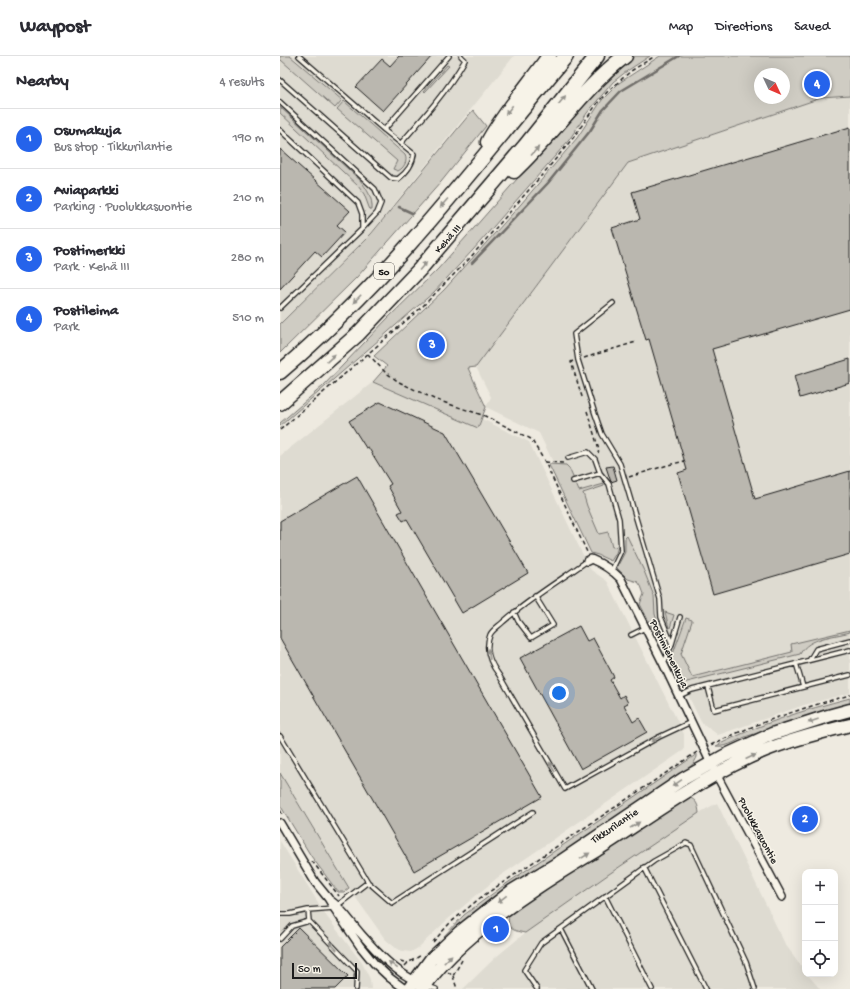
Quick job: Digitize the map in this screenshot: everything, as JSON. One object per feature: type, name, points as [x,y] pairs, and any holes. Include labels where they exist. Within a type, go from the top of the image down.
[{"type":"highway","points":[[470,173],[498,124],[549,56]]},
{"type":"highway","name":"50","points":[[280,372],[339,318],[400,255],[470,173],[566,56]]},
{"type":"highway","name":"Kehä III","points":[[280,403],[330,359],[389,302],[475,206],[597,56]]},
{"type":"highway","points":[[475,206],[530,156],[583,96],[625,56]]},
{"type":"main road","name":"Tikkurilantie","points":[[422,987],[432,959],[460,932],[512,891],[560,862],[683,779],[711,762],[772,734],[850,710]]},
{"type":"main road","name":"Tikkurilantie","points":[[422,987],[465,942],[513,903],[716,774],[766,750],[795,740],[850,725]]},
{"type":"street","name":"Postimiehenkuja","points":[[589,560],[603,564],[621,579],[664,663],[716,774]]},
{"type":"street","name":"Puolukkasuontie","points":[[716,774],[782,897]]},
{"type":"street","points":[[283,821],[315,882],[328,898],[338,905],[361,935],[386,960],[422,987]]},
{"type":"street","points":[[338,905],[360,946],[374,963],[390,978],[405,989]]},
{"type":"lane","points":[[280,80],[391,178],[398,179],[411,164],[414,154],[298,56]]},
{"type":"lane","points":[[384,130],[449,56]]},
{"type":"lane","points":[[401,143],[433,106],[456,76],[465,60],[461,56]]},
{"type":"lane","points":[[280,102],[375,189],[382,203],[377,213],[362,229],[280,308]]},
{"type":"lane","points":[[280,130],[358,204],[362,214],[362,229]]},
{"type":"lane","points":[[613,303],[574,334],[578,360],[602,434],[620,464],[660,599],[661,617],[672,644]]},
{"type":"lane","points":[[568,458],[588,452],[595,459],[600,473],[609,484],[619,519],[621,551],[612,570]]},
{"type":"lane","points":[[573,481],[600,473]]},
{"type":"lane","points":[[589,560],[534,596],[514,612],[490,634],[487,646],[488,656],[492,667],[499,675],[565,790],[691,722]]},
{"type":"lane","points":[[514,612],[518,621],[531,638],[553,625],[534,596]]},
{"type":"lane","points":[[664,663],[672,644],[680,617]]},
{"type":"lane","points":[[631,635],[645,628]]},
{"type":"lane","points":[[810,659],[816,649],[850,640]]},
{"type":"lane","points":[[679,696],[692,690],[850,650]]},
{"type":"lane","points":[[796,663],[803,687]]},
{"type":"lane","points":[[708,687],[714,710],[850,675]]},
{"type":"lane","points":[[280,736],[368,882],[392,904],[533,812]]},
{"type":"lane","points":[[537,989],[524,970],[541,943],[654,861],[686,843],[691,845],[746,962],[755,989]]},
{"type":"lane","points":[[644,868],[706,989]]},
{"type":"lane","points":[[280,914],[290,914],[338,905],[368,882]]},
{"type":"lane","points":[[605,896],[652,989]]},
{"type":"lane","points":[[308,910],[309,921],[357,971],[356,989]]},
{"type":"lane","points":[[280,939],[292,926],[309,921]]},
{"type":"lane","points":[[561,929],[592,989]]},
{"type":"path","points":[[280,430],[423,306],[469,259],[566,148],[599,101],[609,90],[631,71],[655,56]]},
{"type":"path","points":[[368,354],[385,372],[399,382],[434,399],[485,416],[531,439],[545,462],[589,560]]},
{"type":"path","points":[[545,462],[565,463],[568,458]]},
{"type":"path","points":[[630,477],[685,461]]},
{"type":"path","points":[[280,810],[283,821]]},
{"type":"path","points":[[311,858],[338,905]]},
{"type":"path","points":[[398,961],[408,963]]},
{"type":"path","points":[[453,976],[457,989]]},
{"type":"shaded area","points":[[280,56],[514,56],[370,234],[280,323]]},
{"type":"shaded area","points":[[280,56],[290,56],[342,100],[335,108],[280,60]]},
{"type":"shaded area","points":[[634,56],[650,56],[613,82],[587,113],[569,140],[473,250],[434,292],[280,426],[280,423],[323,386],[387,319],[438,269],[568,121],[622,65]]},
{"type":"shaded area","points":[[660,56],[850,56],[850,96],[821,98],[628,163],[476,367],[468,368],[486,407],[478,428],[373,382],[387,366],[374,356],[444,290],[521,204],[577,138],[602,100],[619,83]]},
{"type":"shaded area","points":[[447,65],[449,66],[425,92],[424,91]]},
{"type":"shaded area","points":[[850,96],[850,693],[804,705],[718,735],[701,722],[644,603],[649,597],[641,579],[632,578],[592,543],[539,433],[486,407],[491,397],[476,367],[628,163],[821,98]]},
{"type":"shaded area","points":[[344,101],[405,155],[406,162],[400,170],[398,171],[393,169],[397,161],[337,109]]},
{"type":"shaded area","points":[[280,107],[360,180],[369,194],[372,202],[372,210],[370,210],[364,194],[358,186],[280,113]]},
{"type":"shaded area","points":[[473,110],[486,126],[441,182],[357,277],[280,353],[280,324],[371,234]]},
{"type":"shaded area","points":[[373,382],[478,428],[482,419],[529,442],[591,570],[607,581],[684,734],[684,750],[497,878],[447,920],[418,948],[411,952],[397,949],[385,939],[349,888],[280,773],[280,456]]},
{"type":"shaded area","points":[[549,464],[566,465],[569,468],[579,491],[604,484],[604,486],[583,493],[599,534],[608,532],[612,547],[618,546],[611,561],[591,553]]},
{"type":"shaded area","points":[[627,536],[654,596],[655,614],[663,641],[657,638],[640,604],[644,594],[641,586],[638,582],[628,579],[617,568],[625,552],[625,538]]},
{"type":"shaded area","points":[[665,612],[674,615],[670,628],[669,628]]},
{"type":"shaded area","points":[[686,618],[692,621],[681,654],[692,677],[792,652],[791,644],[850,630],[850,632],[815,641],[804,648],[800,654],[679,684],[671,668],[670,662]]},
{"type":"shaded area","points":[[850,698],[850,703],[840,708],[747,736],[725,746],[716,746],[782,718]]},
{"type":"shaded area","points":[[697,754],[694,763],[682,774],[662,788],[646,796],[551,864],[497,896],[446,937],[444,936],[464,915],[503,886]]},
{"type":"shaded area","points":[[280,773],[349,888],[344,892],[338,892],[311,856],[280,805]]},
{"type":"shaded area","points":[[688,797],[696,803],[699,813],[525,933],[515,931],[510,927],[508,921],[510,911]]},
{"type":"shaded area","points":[[717,803],[785,944],[802,967],[802,977],[810,977],[820,989],[463,989],[496,957],[531,928],[690,818]]},
{"type":"shaded area","points":[[280,841],[327,917],[362,963],[370,979],[371,989],[280,989]]},
{"type":"building","points":[[399,56],[432,56],[383,111],[356,87],[382,59],[390,66]]},
{"type":"building","points":[[850,127],[850,309],[712,349],[755,499],[850,471],[850,554],[713,594],[678,473],[687,470],[649,339],[646,340],[612,228],[640,219],[632,192]]},
{"type":"building","points":[[280,149],[350,211],[337,225],[345,232],[322,257],[315,251],[280,289]]},
{"type":"building","points":[[850,359],[850,383],[800,398],[794,376]]},
{"type":"building","points":[[380,402],[445,432],[528,573],[462,613],[407,519],[403,521],[398,513],[402,511],[388,486],[391,484],[368,447],[366,448],[349,421]]},
{"type":"building","points":[[613,466],[617,480],[611,482],[606,467]]},
{"type":"building","points":[[357,476],[542,797],[414,871],[280,638],[280,521]]},
{"type":"building","points":[[579,626],[587,641],[593,638],[614,677],[610,680],[620,698],[624,695],[628,703],[624,705],[633,722],[639,718],[647,732],[581,769],[520,658]]},
{"type":"building","points":[[299,928],[348,976],[335,989],[280,989],[280,947]]},
{"type":"waterway","points":[[472,263],[548,183],[590,131],[603,110],[621,91],[679,56]]},
{"type":"waterway","points":[[399,207],[412,213]]},
{"type":"place","name":"Postileima","points":[[817,84]]},
{"type":"place","name":"Postimerkki","points":[[432,345]]},
{"type":"place","name":"Aviaparkki","points":[[805,819]]},
{"type":"place","name":"Osumakuja","points":[[496,929]]}]
